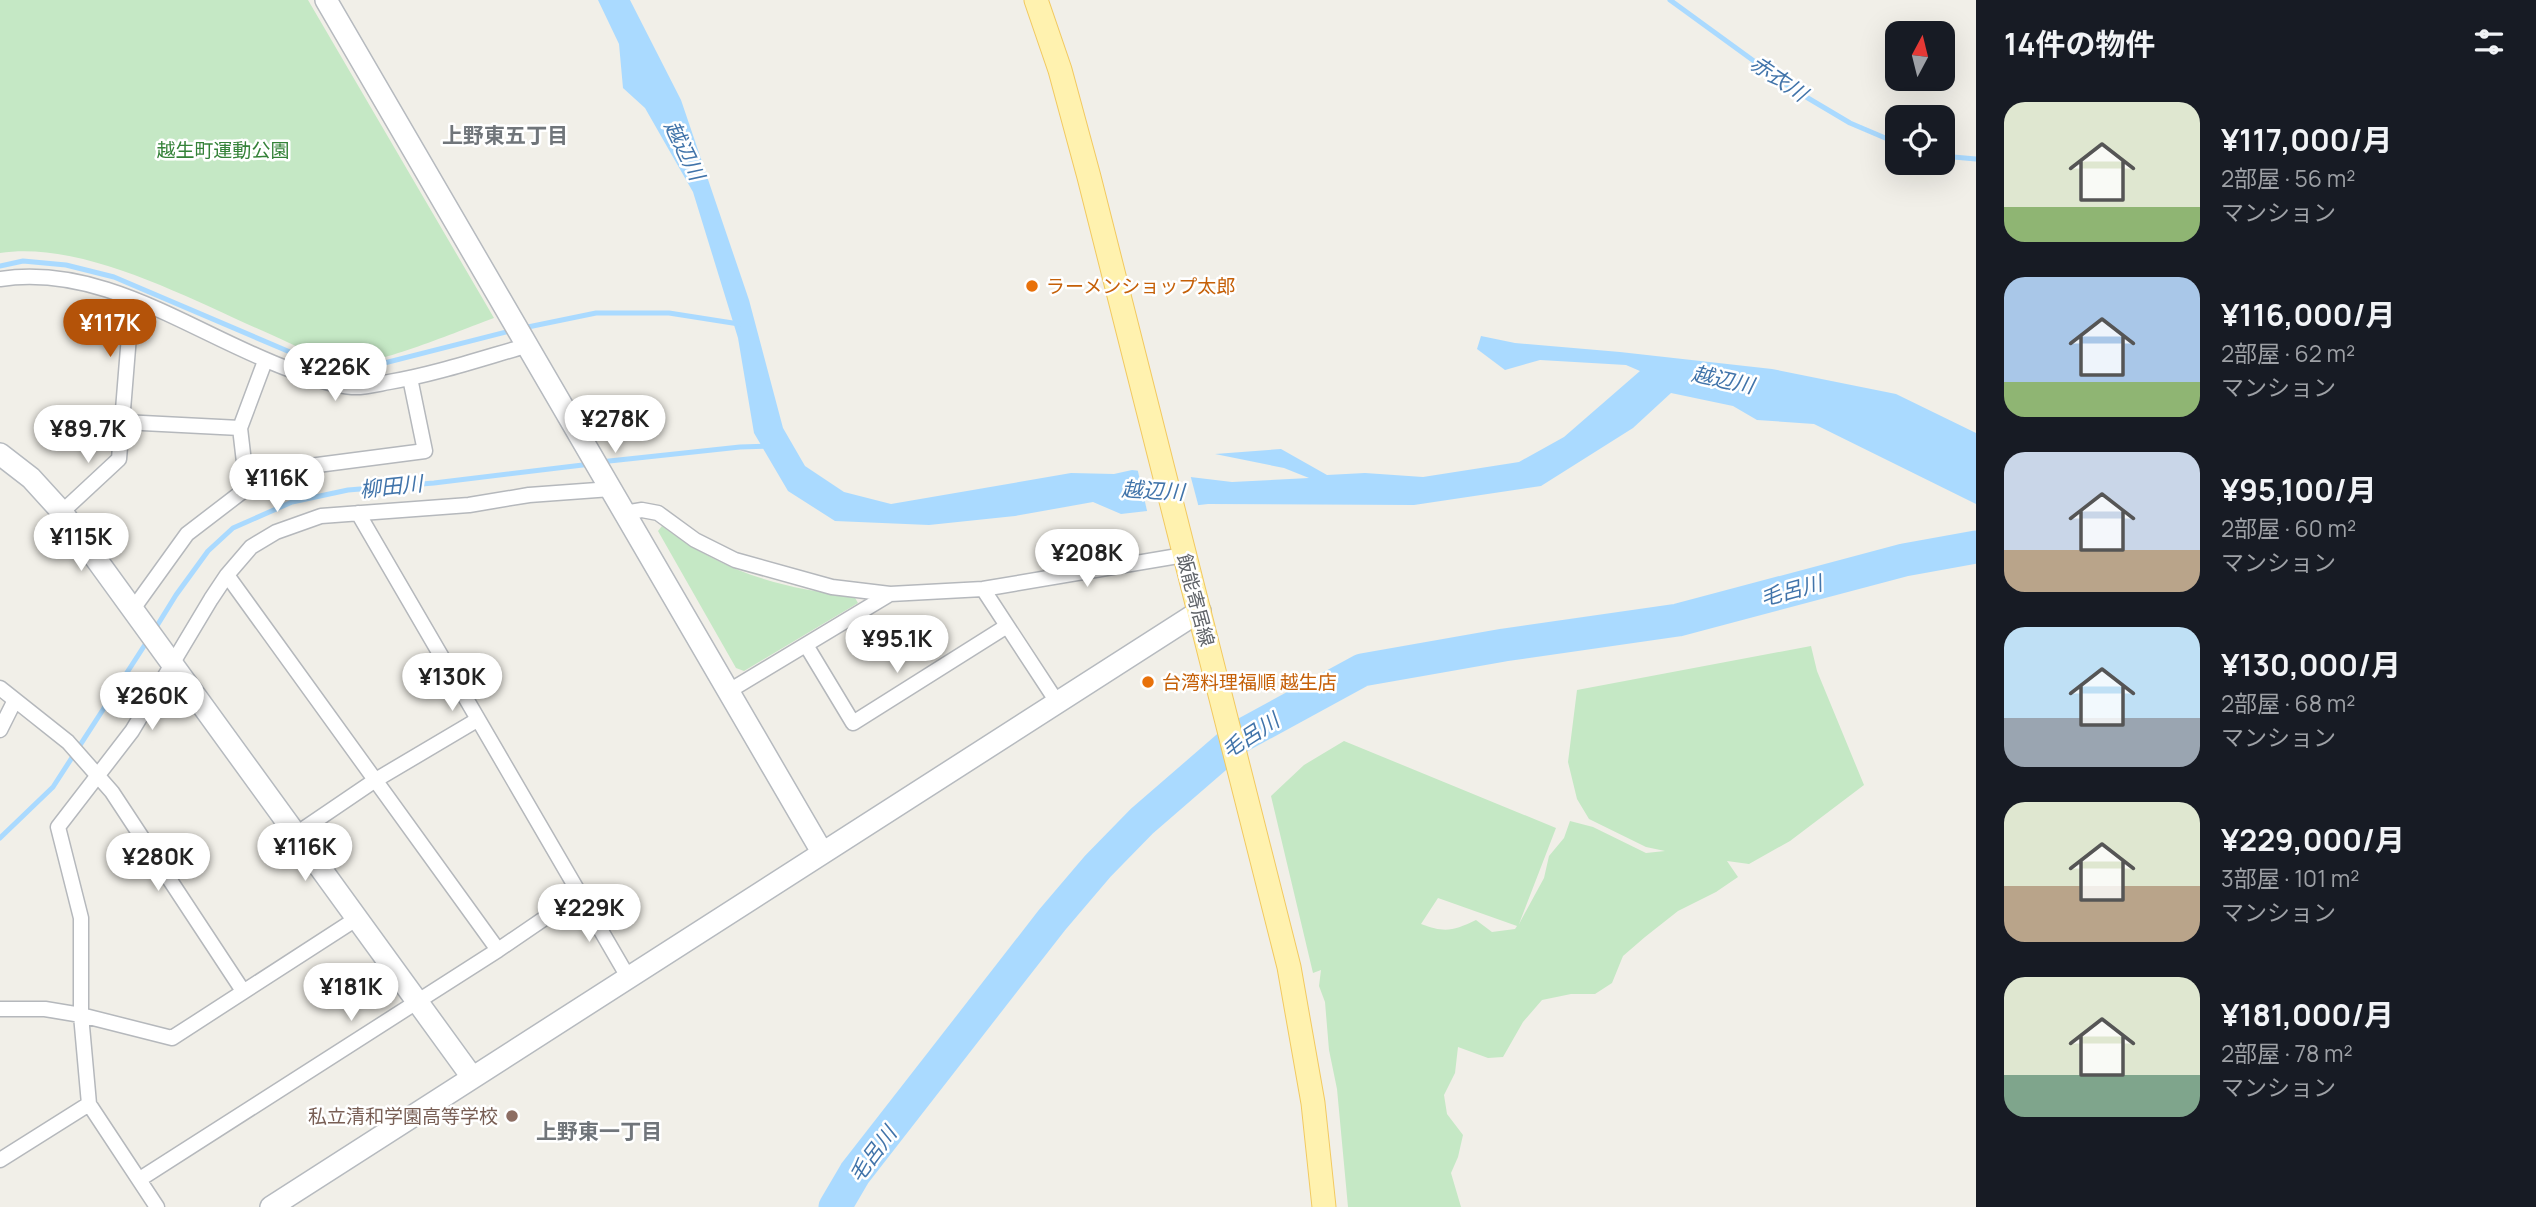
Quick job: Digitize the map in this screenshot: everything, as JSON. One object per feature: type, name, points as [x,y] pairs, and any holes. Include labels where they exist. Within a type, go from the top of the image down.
[{"type":"main road","name":"飯能寄居線","points":[[1036,0],[1068,99],[1289,967],[1313,1103],[1324,1207]]},
{"type":"street","points":[[326,0],[822,852]]},
{"type":"street","points":[[0,279],[51,276],[89,284],[132,299],[265,361],[331,385],[356,388],[411,378],[527,343]]},
{"type":"street","points":[[62,512],[119,460],[132,299]]},
{"type":"street","points":[[247,488],[240,428],[265,361]]},
{"type":"street","points":[[138,616],[187,534],[247,488],[302,467],[425,451],[411,378]]},
{"type":"street","points":[[123,422],[240,428]]},
{"type":"street","points":[[0,454],[31,478],[62,512],[472,1077]]},
{"type":"street","points":[[157,1207],[89,1104],[81,1015],[81,918],[58,827],[132,731],[167,659],[227,575],[251,547],[276,533],[321,516],[469,505],[608,485]]},
{"type":"street","points":[[624,513],[642,510],[658,513],[695,540],[746,563],[832,587],[890,594],[983,589],[1182,545]]},
{"type":"street","points":[[358,513],[628,977]]},
{"type":"street","points":[[227,575],[498,950]]},
{"type":"street","points":[[983,589],[1057,702]]},
{"type":"street","points":[[729,691],[890,594]]},
{"type":"street","points":[[271,1207],[1199,611]]},
{"type":"street","points":[[806,645],[853,723],[1007,626]]},
{"type":"street","points":[[0,688],[68,742],[112,792],[243,991]]},
{"type":"street","points":[[0,730],[15,700]]},
{"type":"street","points":[[296,834],[374,781],[477,720]]},
{"type":"street","points":[[140,1179],[498,950],[580,894]]},
{"type":"street","points":[[0,1009],[45,1009],[81,1015],[172,1038],[356,919]]},
{"type":"street","points":[[0,1160],[89,1104]]},
{"type":"green space","name":"越生町運動公園","points":[[0,0],[308,0],[494,318],[397,353],[360,363],[347,363],[308,352],[175,291],[103,265],[33,251],[0,253]]},
{"type":"green space","points":[[662,526],[684,542],[729,566],[776,583],[854,596],[858,603],[744,671],[736,668],[658,531]]},
{"type":"green space","points":[[1811,646],[1817,671],[1864,785],[1790,841],[1749,864],[1727,861],[1738,877],[1716,892],[1678,911],[1645,937],[1623,956],[1612,983],[1595,994],[1571,994],[1542,1000],[1523,1022],[1503,1057],[1488,1058],[1458,1047],[1455,1073],[1444,1095],[1447,1114],[1463,1135],[1451,1173],[1461,1207],[1348,1207],[1337,1089],[1329,1050],[1325,1002],[1319,986],[1321,970],[1313,973],[1271,796],[1304,765],[1344,741],[1556,828],[1519,924],[1544,878],[1549,856],[1564,838],[1570,821],[1593,827],[1646,853],[1665,851],[1646,847],[1589,819],[1577,799],[1568,762],[1577,690]],"holes":[[[1438,898],[1517,926],[1515,929],[1492,932],[1476,920],[1449,930],[1421,924]]]},
{"type":"water","name":"越辺川","points":[[598,0],[630,0],[681,100],[749,300],[783,428],[805,466],[844,492],[891,504],[1071,473],[1114,474],[1132,470],[1232,482],[1309,478],[1284,468],[1215,454],[1281,449],[1327,475],[1365,473],[1423,477],[1519,462],[1564,437],[1640,371],[1626,365],[1540,360],[1505,370],[1477,349],[1481,336],[1515,343],[1772,369],[1896,394],[1976,433],[1976,504],[1814,424],[1757,420],[1733,406],[1671,393],[1633,428],[1541,486],[1414,505],[1208,504],[1121,514],[1093,502],[1015,516],[929,525],[835,521],[788,491],[754,433],[738,338],[693,192],[645,108],[623,88],[619,44]]},
{"type":"pier","points":[[1137,467],[1190,474],[1199,508],[1148,515]]},
{"type":"waterway","name":"赤衣川","points":[[1670,0],[1791,88],[1850,123],[1885,138]]},
{"type":"waterway","name":"赤衣川","points":[[1955,157],[1976,159]]},
{"type":"waterway","points":[[0,266],[23,261],[66,265],[114,277],[297,355],[353,371],[514,330]]},
{"type":"waterway","points":[[523,328],[596,313],[669,313],[739,324]]},
{"type":"waterway","name":"柳田川","points":[[600,462],[768,446]]},
{"type":"waterway","name":"柳田川","points":[[155,629],[208,551],[233,528],[292,502],[348,490],[434,483],[591,464]]},
{"type":"waterway","name":"毛呂川","points":[[835,1207],[855,1173],[1052,920],[1098,866],[1142,821],[1239,737],[1362,670],[1504,645],[1678,620],[1904,560],[1976,547]]},
{"type":"waterway","name":"柳田川","points":[[0,838],[53,787],[148,640]]},
{"type":"place","name":"ラーメンショップ太郎","points":[[1032,286]]},
{"type":"place","name":"台湾料理福順 越生店","points":[[1148,682]]},
{"type":"place","name":"私立清和学園高等学校","points":[[512,1116]]},
{"type":"district","name":"上野東五丁目","points":[[505,135]]},
{"type":"district","name":"上野東一丁目","points":[[599,1131]]}]
